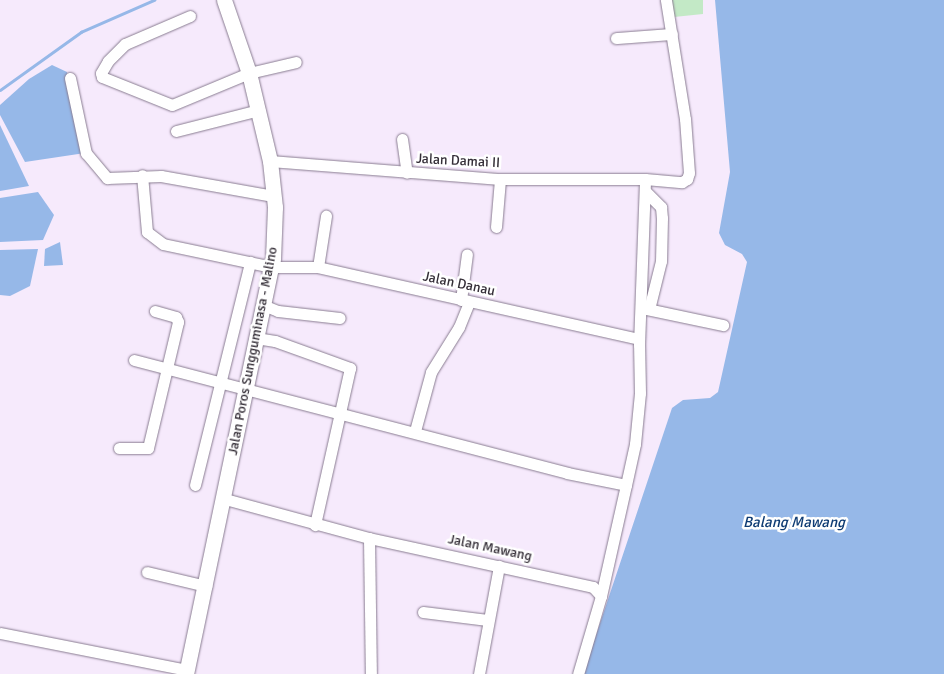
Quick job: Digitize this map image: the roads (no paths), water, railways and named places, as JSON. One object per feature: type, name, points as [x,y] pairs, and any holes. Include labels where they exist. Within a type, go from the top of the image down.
[{"type":"main road","name":"Jalan Poros Sungguminasa - Malino","points":[[186,672],[225,499],[256,338],[272,267],[274,196],[270,161],[249,73],[224,0]]},
{"type":"street","points":[[616,38],[672,34],[666,0]]},
{"type":"street","points":[[190,16],[125,44],[108,60],[101,73],[102,77],[172,105],[249,73],[296,62]]},
{"type":"street","name":"Jalan Damai II","points":[[270,161],[500,179],[645,185],[682,182],[687,179],[689,172],[685,120],[672,34]]},
{"type":"street","points":[[70,78],[86,153],[96,168],[107,178],[142,175],[274,196]]},
{"type":"street","points":[[176,131],[259,110]]},
{"type":"street","points":[[402,139],[407,173]]},
{"type":"street","name":"Jalan Danau","points":[[142,175],[145,220],[152,239],[174,247],[272,267],[318,267],[639,343]]},
{"type":"street","points":[[496,227],[500,179]]},
{"type":"street","points":[[645,185],[646,309]]},
{"type":"street","points":[[578,674],[601,596],[626,485],[640,408],[639,343],[646,309],[661,261],[661,207],[645,185]]},
{"type":"street","points":[[318,267],[326,216]]},
{"type":"street","points":[[415,431],[431,372],[459,327],[465,301],[468,254]]},
{"type":"street","points":[[195,485],[250,262]]},
{"type":"street","points":[[263,306],[278,311],[340,318]]},
{"type":"street","points":[[646,309],[671,312],[720,324]]},
{"type":"street","points":[[119,448],[148,448],[168,371],[178,318],[155,311]]},
{"type":"street","points":[[256,338],[275,341],[349,365],[350,373],[339,412],[315,525]]},
{"type":"street","points":[[134,360],[168,371],[246,388],[415,431],[567,473],[626,485]]},
{"type":"street","name":"Jalan Mawang","points":[[225,499],[315,525],[369,538],[580,583],[593,587],[601,596]]},
{"type":"street","points":[[369,538],[371,674]]},
{"type":"street","points":[[479,674],[499,566]]},
{"type":"street","points":[[147,572],[206,586]]},
{"type":"street","points":[[423,612],[488,620]]},
{"type":"street","points":[[0,633],[186,672]]},
{"type":"water","name":"Balang Mawang","points":[[715,0],[944,0],[944,674],[583,674],[672,408],[683,400],[710,398],[718,392],[747,262],[742,254],[725,245],[719,233],[730,172]]},
{"type":"water","points":[[52,65],[67,72],[85,153],[25,162],[0,115],[0,105],[29,79]]},
{"type":"water","points":[[0,125],[29,186],[0,191]]},
{"type":"water","points":[[38,192],[54,215],[43,240],[0,242],[0,198]]},
{"type":"water","points":[[60,242],[63,265],[44,266],[45,249]]},
{"type":"water","points":[[38,249],[30,286],[10,296],[0,295],[0,250]]},
{"type":"waterway","points":[[0,90],[81,32],[154,0]]}]
